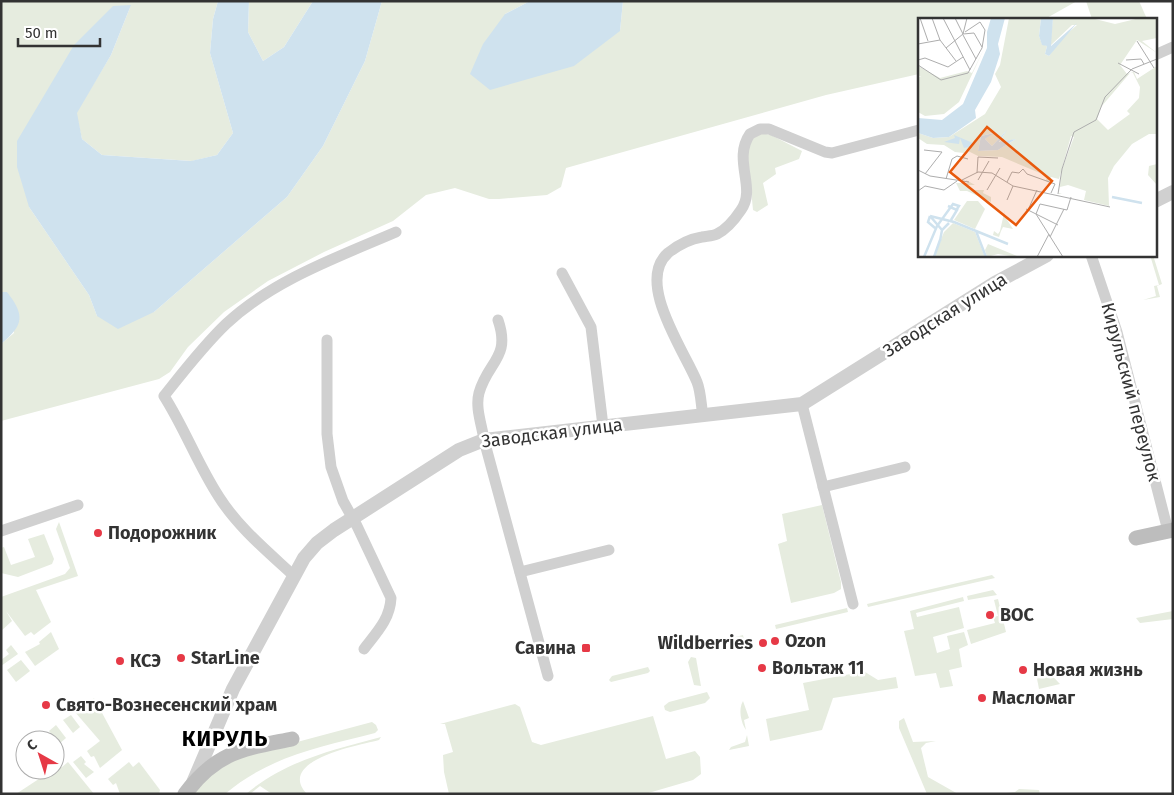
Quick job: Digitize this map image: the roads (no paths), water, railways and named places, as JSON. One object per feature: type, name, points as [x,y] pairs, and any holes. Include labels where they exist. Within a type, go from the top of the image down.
[{"type":"main road","points":[[1136,538],[1170,530]]},
{"type":"main road","points":[[188,790],[228,754],[292,739]]},
{"type":"street","points":[[1156,55],[1173,47]]},
{"type":"street","points":[[703,416],[698,384],[669,327],[661,304],[658,283],[659,264],[668,253],[689,240],[716,235],[741,212],[746,200],[742,152],[750,134],[760,129],[769,129],[825,152],[832,153],[918,130]]},
{"type":"street","points":[[1156,200],[1173,192]]},
{"type":"street","points":[[293,576],[260,545],[219,497],[181,422],[164,396],[196,354],[227,323],[269,292],[326,262],[396,232]]},
{"type":"street","name":"Заводская улица","points":[[188,790],[233,689],[293,576],[317,543],[459,450],[484,440],[802,404],[995,283],[1045,256]]},
{"type":"street","name":"Кирульский переулок","points":[[1091,256],[1117,332],[1170,530]]},
{"type":"street","points":[[562,274],[590,324],[603,426]]},
{"type":"street","points":[[498,320],[503,336],[503,344],[482,384],[478,404],[484,440],[548,676]]},
{"type":"street","points":[[327,340],[327,434],[331,467],[342,500],[353,518],[392,598],[384,624],[364,649]]},
{"type":"street","points":[[802,404],[853,604]]},
{"type":"street","points":[[822,487],[905,468]]},
{"type":"street","points":[[1,531],[78,505]]},
{"type":"street","points":[[520,572],[610,550]]},
{"type":"water","points":[[218,1],[249,1],[248,32],[263,61],[284,47],[313,1],[382,1],[365,61],[323,146],[287,197],[154,312],[118,329],[97,316],[89,295],[29,207],[17,167],[17,141],[74,45],[113,6],[131,5],[111,55],[77,113],[82,139],[102,155],[191,161],[217,155],[233,133],[210,53],[213,19]]},
{"type":"water","points":[[530,1],[623,1],[620,31],[574,66],[490,90],[470,74],[483,44],[505,14]]},
{"type":"water","points":[[1,292],[7,292],[13,300],[17,307],[19,320],[14,331],[1,344]]},
{"type":"place","name":"Подорожник","points":[[98,533]]},
{"type":"place","name":"ВОС","points":[[990,615]]},
{"type":"place","name":"Ozon","points":[[775,641]]},
{"type":"place","name":"Wildberries","points":[[763,643]]},
{"type":"place","name":"Савина","points":[[586,648]]},
{"type":"place","name":"StarLine","points":[[181,658]]},
{"type":"place","name":"КСЭ","points":[[120,661]]},
{"type":"place","name":"Вольтаж 11","points":[[762,668]]},
{"type":"place","name":"Новая жизнь","points":[[1023,670]]},
{"type":"place","name":"Масломаг","points":[[982,698]]},
{"type":"place","name":"Свято-Вознесенский храм","points":[[46,705]]},
{"type":"district","name":"КИРУЛЬ","points":[[225,738]]}]
